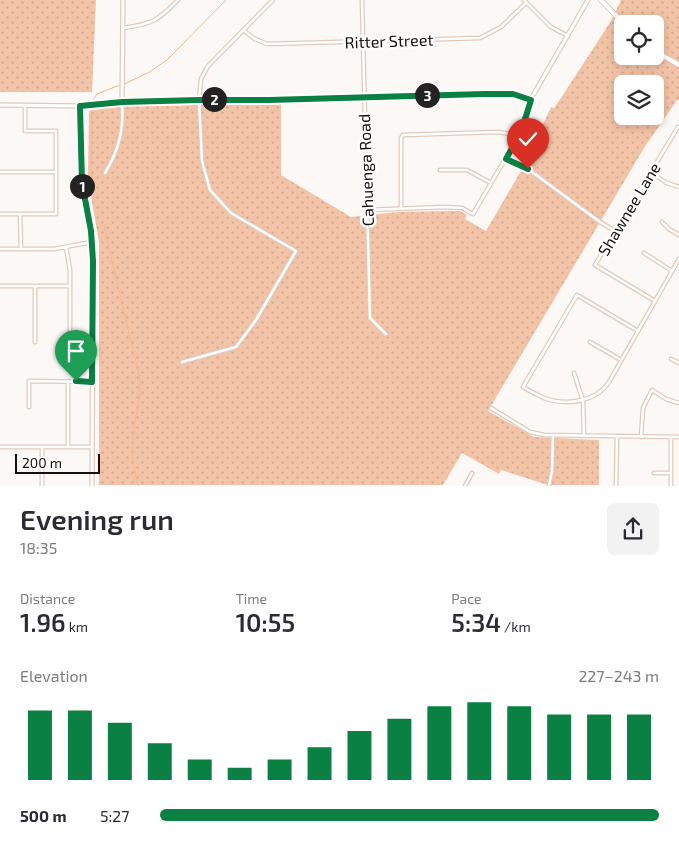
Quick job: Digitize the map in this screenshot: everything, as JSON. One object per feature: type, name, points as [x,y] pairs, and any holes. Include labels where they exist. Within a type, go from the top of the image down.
[{"type":"main road","points":[[601,0],[615,15]]},
{"type":"main road","points":[[664,56],[679,65]]},
{"type":"street","points":[[105,173],[113,160],[121,138],[123,0]]},
{"type":"street","points":[[123,28],[143,26],[154,22],[178,0]]},
{"type":"street","points":[[182,362],[236,347],[256,320],[296,251],[231,213],[210,190],[202,161],[199,100],[201,79],[204,72],[273,0]]},
{"type":"street","name":"Cahuenga Road","points":[[362,0],[370,318],[386,334]]},
{"type":"street","points":[[367,210],[456,207],[473,214],[521,132],[531,100],[588,0]]},
{"type":"street","points":[[525,1],[551,26],[568,36]]},
{"type":"street","name":"Ritter Street","points":[[243,30],[255,39],[267,44],[480,38],[501,26],[525,1]]},
{"type":"street","points":[[0,105],[80,106],[122,102],[503,93],[531,100]]},
{"type":"street","points":[[0,214],[56,214],[56,131],[25,131],[25,106]]},
{"type":"street","points":[[80,106],[82,183],[92,242],[92,486]]},
{"type":"street","name":"Shawnee Lane","points":[[655,300],[595,265],[678,127]]},
{"type":"street","points":[[401,208],[401,138],[403,135],[498,132],[510,134],[517,139]]},
{"type":"street","points":[[506,159],[528,169],[600,222],[616,231]]},
{"type":"street","points":[[440,170],[467,170],[491,183]]},
{"type":"street","points":[[0,172],[56,172]]},
{"type":"street","points":[[650,172],[668,183],[679,187]]},
{"type":"street","points":[[20,214],[21,249]]},
{"type":"street","points":[[662,222],[679,235]]},
{"type":"street","points":[[0,249],[54,249],[92,242]]},
{"type":"street","points":[[66,247],[70,266],[70,342]]},
{"type":"street","points":[[644,254],[672,271]]},
{"type":"street","points":[[638,331],[578,295],[523,387],[546,399],[583,400],[596,395],[606,386],[638,331],[655,300],[679,259]]},
{"type":"street","points":[[0,286],[70,286]]},
{"type":"street","points":[[35,286],[35,342]]},
{"type":"street","points":[[590,342],[621,360]]},
{"type":"street","points":[[671,359],[679,362]]},
{"type":"street","points":[[574,373],[583,400],[584,436]]},
{"type":"street","points":[[29,407],[29,381],[92,382]]},
{"type":"street","points":[[68,381],[68,447]]},
{"type":"street","points":[[641,437],[643,408],[652,390],[666,399],[679,403]]},
{"type":"street","points":[[491,408],[530,432],[537,434],[553,436],[679,437]]},
{"type":"street","points":[[549,486],[552,471],[553,436]]},
{"type":"street","points":[[616,486],[617,436]]},
{"type":"street","points":[[671,486],[672,437]]},
{"type":"street","points":[[0,447],[92,447]]},
{"type":"street","points":[[42,447],[42,486]]},
{"type":"street","points":[[465,486],[472,473]]},
{"type":"street","points":[[654,473],[671,473]]},
{"type":"shaded area","points":[[0,0],[96,0],[92,92],[0,92]]},
{"type":"shaded area","points":[[621,0],[679,0],[679,100],[677,100],[664,119],[664,75],[614,75],[614,125],[660,125],[644,148],[488,411],[534,437],[599,440],[599,485],[548,485],[501,470],[499,474],[462,453],[443,485],[99,485],[99,242],[88,179],[89,111],[117,106],[281,104],[281,175],[351,217],[398,212],[460,211],[467,215],[465,219],[486,231],[525,164],[551,107],[554,108],[611,21]]},
{"type":"waterway","points":[[124,84],[148,73],[167,60],[226,0]]},
{"type":"waterway","points":[[93,100],[97,94],[120,85]]},
{"type":"waterway","points":[[92,110],[91,173],[93,181]]},
{"type":"waterway","points":[[104,226],[140,380],[140,395],[134,427],[132,455],[138,486]]},
{"type":"route","points":[[76,381],[92,382],[93,261],[91,231],[82,183],[80,106],[122,102],[513,94],[531,100],[521,132],[506,159],[528,169]]}]
